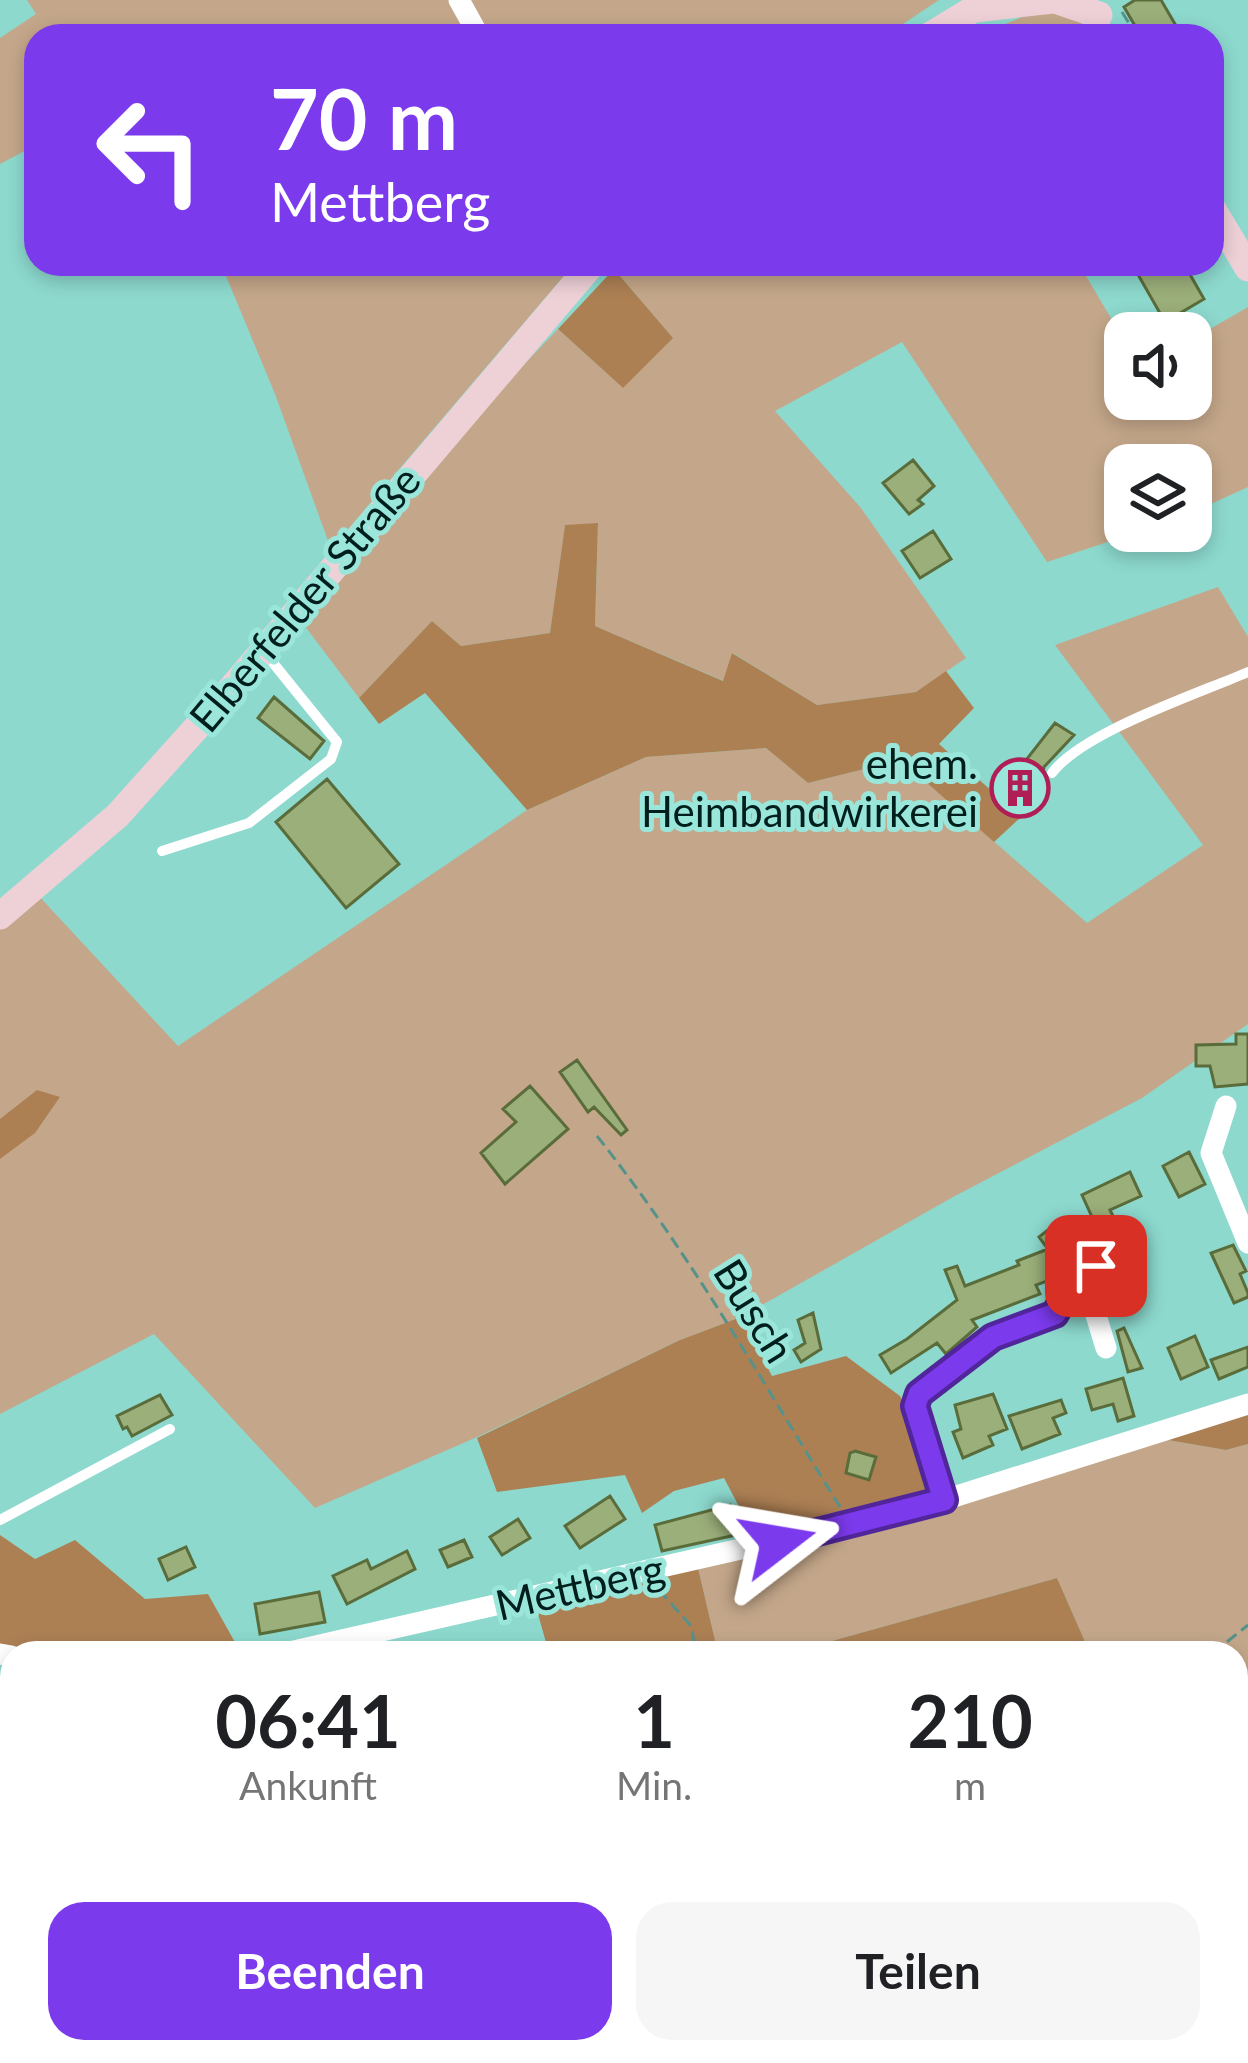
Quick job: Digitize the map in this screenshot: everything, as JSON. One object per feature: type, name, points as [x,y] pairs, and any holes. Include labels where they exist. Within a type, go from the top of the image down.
[{"type":"main road","points":[[950,24],[982,5],[1054,0],[1101,10]]},
{"type":"main road","points":[[1224,228],[1248,268]]},
{"type":"main road","name":"Elberfelder Straße","points":[[0,916],[118,815],[582,276]]},
{"type":"street","points":[[1226,1106],[1211,1153],[1248,1243]]},
{"type":"street","points":[[944,1500],[915,1406],[919,1394],[993,1337],[1055,1314],[1065,1295],[1074,1291],[1118,1241]]},
{"type":"street","points":[[1074,1291],[1092,1302],[1106,1348]]},
{"type":"street","name":"Mettberg","points":[[342,1641],[944,1500],[1248,1404]]},
{"type":"lane","points":[[162,851],[250,823],[332,759],[337,742],[263,650]]},
{"type":"lane","points":[[1052,772],[1065,755],[1093,739],[1248,672]]},
{"type":"lane","points":[[0,1520],[170,1429]]},
{"type":"path","name":"Busch","points":[[597,1136],[651,1204],[704,1285],[850,1524]]},
{"type":"path","points":[[643,1573],[687,1618],[694,1641]]},
{"type":"shaded area","points":[[27,0],[454,0],[468,24],[24,24],[24,151],[0,164],[0,38],[36,14]]},
{"type":"shaded area","points":[[465,0],[939,0],[903,24],[480,24]]},
{"type":"shaded area","points":[[1032,13],[1076,18],[1082,24],[1005,24]]},
{"type":"shaded area","points":[[226,276],[564,276],[331,549]]},
{"type":"shaded area","points":[[607,276],[620,276],[673,338],[623,388],[558,329]]},
{"type":"shaded area","points":[[620,276],[1086,276],[1107,312],[1104,420],[1212,420],[1212,328],[1248,307],[1248,487],[1212,503],[1212,444],[1104,444],[1104,543],[1047,562],[902,342],[775,411],[861,508],[966,658],[916,692],[817,705],[733,653],[724,681],[595,626],[598,524],[565,526],[550,633],[461,646],[432,621],[359,698],[301,621],[483,407],[558,329],[622,387],[672,337]]},
{"type":"shaded area","points":[[598,523],[595,626],[723,681],[732,653],[817,705],[916,692],[946,671],[974,708],[939,744],[1021,817],[994,842],[901,760],[808,783],[766,748],[646,757],[527,810],[425,693],[379,724],[359,698],[432,621],[461,646],[550,633],[565,525]]},
{"type":"shaded area","points":[[1218,587],[1248,637],[1248,1024],[1142,1098],[953,1197],[741,1317],[680,1340],[315,1508],[154,1334],[0,1414],[0,923],[38,895],[178,1046],[527,810],[646,757],[766,748],[808,783],[901,760],[1087,923],[1203,845],[1055,645]]},
{"type":"shaded area","points":[[37,1090],[60,1097],[35,1133],[0,1159],[0,1119]]},
{"type":"shaded area","points":[[741,1317],[772,1376],[846,1356],[900,1396],[945,1491],[756,1539],[724,1478],[674,1491],[642,1513],[625,1475],[497,1492],[477,1438],[680,1340]]},
{"type":"shaded area","points":[[1248,1412],[1248,1444],[1226,1450],[1162,1439]]},
{"type":"shaded area","points":[[1162,1439],[1226,1450],[1248,1444],[1248,1641],[1085,1641],[1057,1578],[832,1641],[715,1641],[698,1568]]},
{"type":"shaded area","points":[[0,1535],[35,1559],[75,1540],[145,1599],[208,1594],[234,1641],[0,1641]]},
{"type":"shaded area","points":[[698,1568],[715,1641],[546,1641],[536,1607]]},
{"type":"shaded area","points":[[1057,1578],[1085,1641],[832,1641]]},
{"type":"building","points":[[1135,0],[1161,0],[1175,24],[1134,24],[1124,7]]},
{"type":"building","points":[[1139,276],[1191,276],[1204,299],[1182,312],[1159,312]]},
{"type":"building","points":[[913,460],[934,486],[918,500],[923,504],[909,514],[883,483]]},
{"type":"building","points":[[933,531],[951,559],[920,578],[902,551]]},
{"type":"building","points":[[274,697],[324,741],[310,759],[258,718]]},
{"type":"building","points":[[1055,723],[1074,735],[1044,767],[1042,780],[1018,813],[998,796]]},
{"type":"building","points":[[327,779],[399,864],[346,908],[276,822]]},
{"type":"building","points":[[1236,1034],[1248,1034],[1248,1084],[1215,1087],[1210,1066],[1196,1066],[1196,1045],[1236,1044]]},
{"type":"building","points":[[577,1060],[627,1130],[621,1135],[594,1107],[588,1112],[560,1072]]},
{"type":"building","points":[[530,1086],[568,1129],[505,1184],[481,1153],[516,1122],[503,1109]]},
{"type":"building","points":[[1189,1152],[1205,1184],[1179,1197],[1163,1166]]},
{"type":"building","points":[[1130,1172],[1141,1196],[1110,1210],[1116,1222],[1098,1230],[1082,1195]]},
{"type":"building","points":[[1062,1219],[1085,1256],[1063,1275],[1036,1285],[1040,1294],[972,1320],[977,1327],[946,1354],[937,1343],[891,1373],[880,1355],[957,1300],[945,1270],[957,1266],[965,1286],[1019,1265],[1017,1261],[1048,1249],[1039,1237]]},
{"type":"building","points":[[1233,1245],[1246,1271],[1240,1274],[1248,1293],[1234,1303],[1211,1253]]},
{"type":"building","points":[[813,1313],[821,1349],[801,1362],[794,1350],[805,1343],[798,1320]]},
{"type":"building","points":[[1124,1328],[1142,1368],[1128,1372],[1117,1331]]},
{"type":"building","points":[[1195,1336],[1208,1367],[1181,1379],[1168,1348]]},
{"type":"building","points":[[1248,1347],[1248,1367],[1219,1379],[1211,1360]]},
{"type":"building","points":[[1123,1378],[1134,1416],[1118,1421],[1113,1404],[1092,1410],[1086,1389]]},
{"type":"building","points":[[993,1394],[1007,1429],[989,1436],[993,1445],[963,1458],[953,1432],[961,1429],[955,1405]]},
{"type":"building","points":[[160,1395],[172,1415],[132,1436],[127,1427],[123,1429],[117,1416]]},
{"type":"building","points":[[1061,1400],[1066,1413],[1053,1418],[1060,1434],[1022,1449],[1009,1416]]},
{"type":"building","points":[[850,1453],[876,1457],[869,1480],[846,1473]]},
{"type":"building","points":[[610,1496],[625,1519],[580,1548],[565,1526]]},
{"type":"building","points":[[730,1505],[735,1523],[742,1521],[745,1533],[662,1551],[655,1525]]},
{"type":"building","points":[[518,1519],[530,1538],[502,1555],[490,1537]]},
{"type":"building","points":[[464,1540],[472,1557],[448,1567],[440,1550]]},
{"type":"building","points":[[186,1547],[195,1567],[168,1580],[159,1559]]},
{"type":"building","points":[[407,1551],[415,1569],[347,1604],[333,1576],[367,1560],[371,1569]]},
{"type":"building","points":[[319,1592],[325,1622],[260,1634],[255,1604]]},
{"type":"place","name":"ehem. Heimbandwirkerei","points":[[1020,788]]},
{"type":"route","points":[[778,1542],[944,1500],[915,1406],[919,1394],[993,1337],[1055,1314],[1065,1295],[1096,1266]]}]
